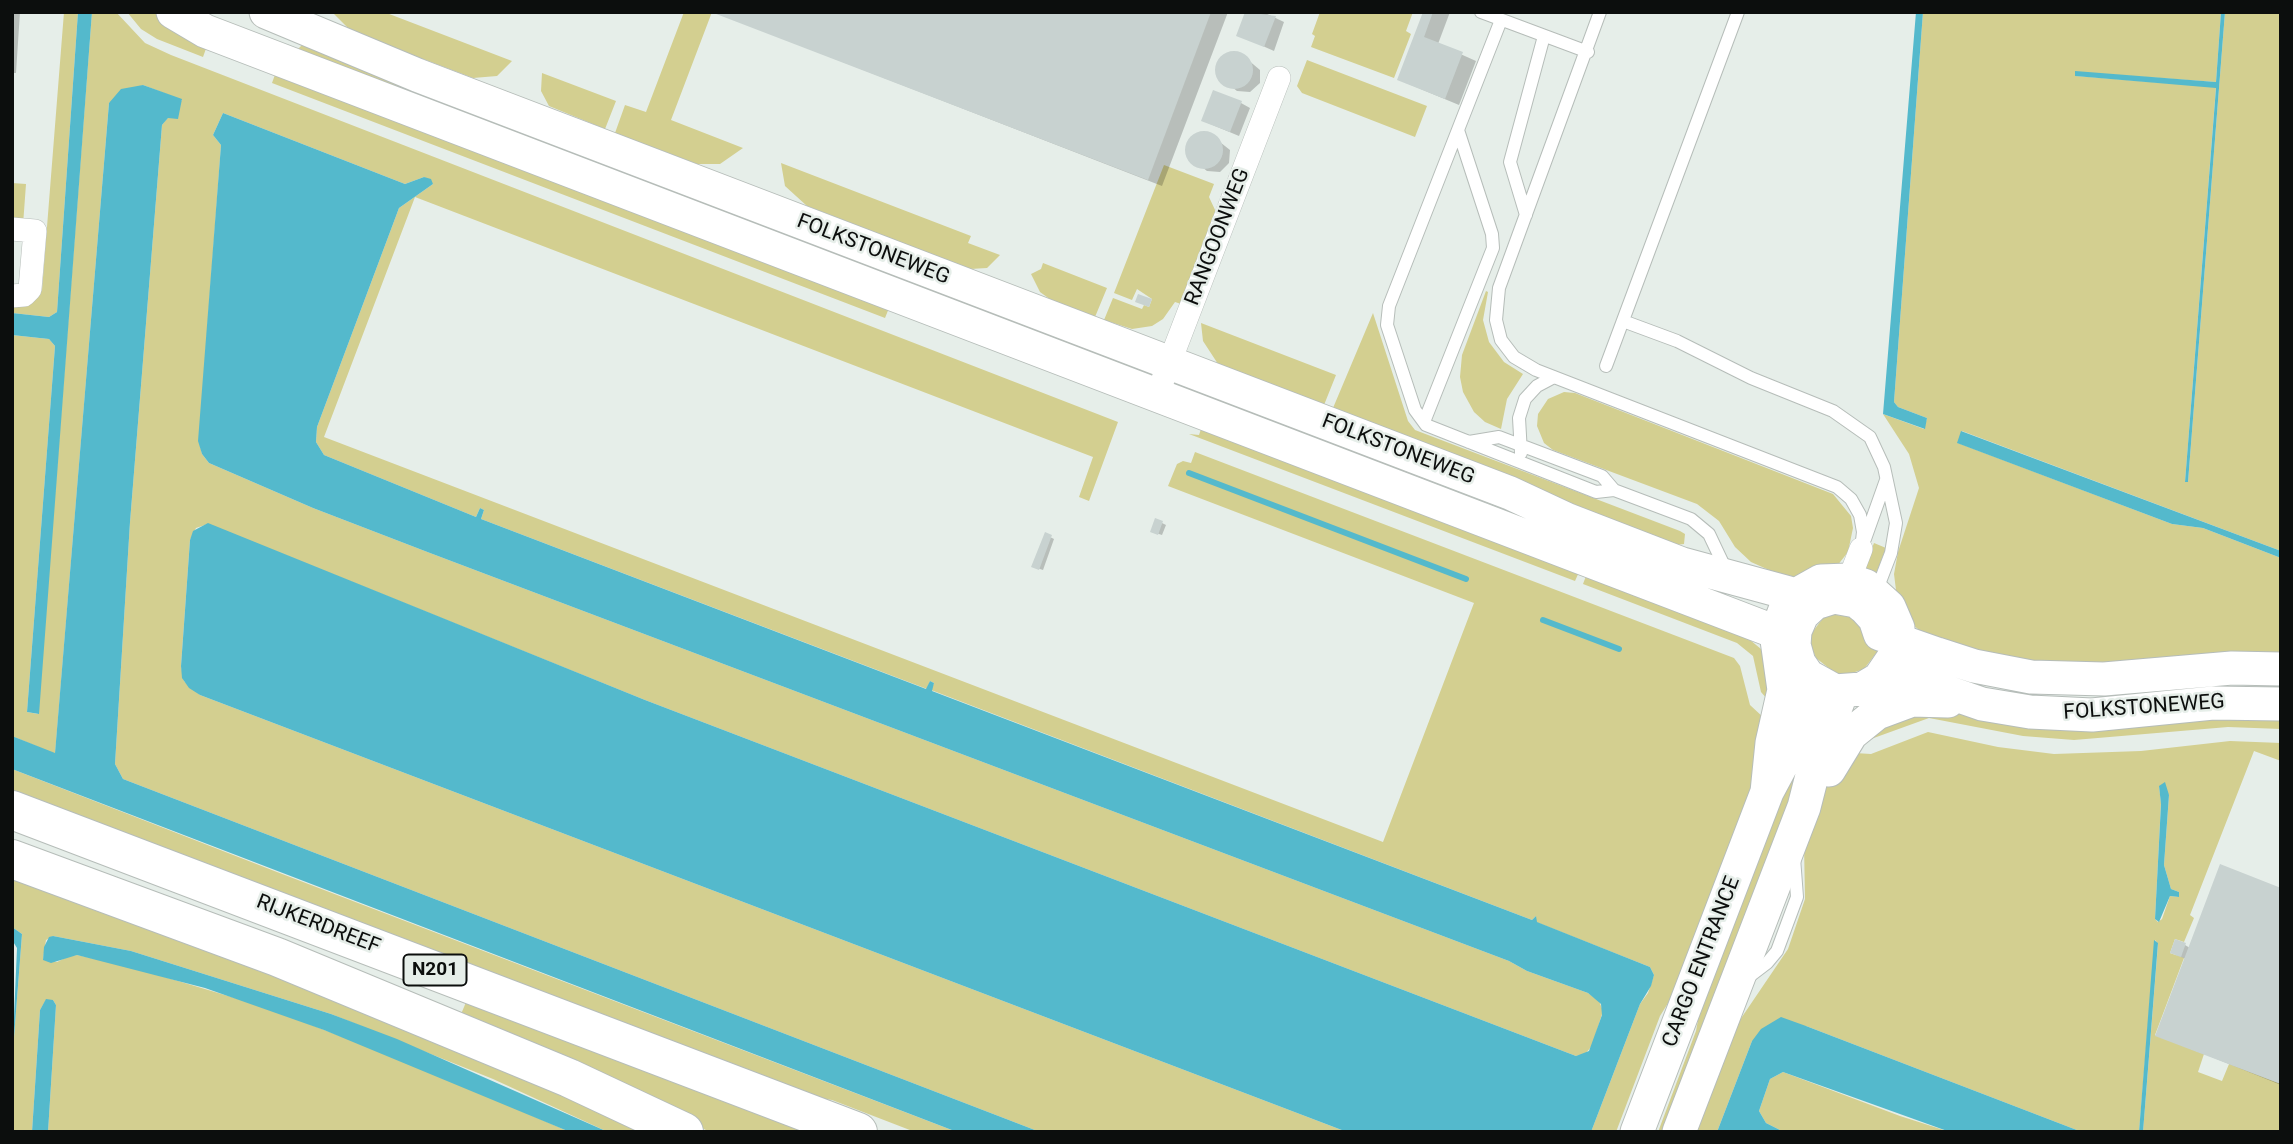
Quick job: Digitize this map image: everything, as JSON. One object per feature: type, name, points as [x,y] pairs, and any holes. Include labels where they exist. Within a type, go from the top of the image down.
[{"type":"highway","name":"RIJKERDREEF","points":[[12,810],[858,1132]]},
{"type":"highway","name":"N201","points":[[12,859],[276,957],[569,1078],[684,1132]]},
{"type":"street","name":"FOLKSTONEWEG","points":[[173,12],[205,31],[272,33],[512,111],[1510,493],[1591,529],[1730,579],[1796,595]]},
{"type":"street","name":"FOLKSTONEWEG","points":[[272,33],[499,144],[1157,395],[1785,647]]},
{"type":"street","name":"RANGOONWEG","points":[[1157,395],[1279,78]]},
{"type":"street","points":[[12,229],[36,231],[30,289],[24,295],[12,296]]},
{"type":"street","points":[[1861,549],[1862,587]]},
{"type":"street","points":[[1821,582],[1862,587],[1893,614],[1892,655],[1862,689],[1829,687],[1799,663],[1785,647],[1785,610],[1796,595],[1821,582]]},
{"type":"street","points":[[1785,647],[1808,608],[1834,597],[1856,601],[1865,608],[1875,619],[1892,655]]},
{"type":"street","name":"CARGO ENTRANCE","points":[[1767,792],[1772,743],[1784,690],[1785,647]]},
{"type":"street","name":"FOLKSTONEWEG","points":[[1892,655],[2043,678],[2104,679],[2223,668],[2281,669]]},
{"type":"street","name":"FOLKSTONEWEG","points":[[1892,655],[1982,704],[2030,712],[2092,715],[2213,703],[2281,704]]},
{"type":"street","name":"CARGO ENTRANCE","points":[[1637,1132],[1767,792],[1829,687]]},
{"type":"street","name":"CARGO ENTRANCE","points":[[1679,1132],[1804,807],[1816,760],[1829,687]]},
{"type":"street","name":"CARGO ENTRANCE","points":[[1804,807],[1851,734],[1877,713],[1912,700],[1982,704]]},
{"type":"lane","points":[[1481,12],[1588,52]]},
{"type":"lane","points":[[1600,12],[1588,52],[1500,288],[1496,309],[1497,330],[1514,356],[1554,377],[1829,483],[1847,495],[1858,509],[1863,532],[1861,549]]},
{"type":"lane","points":[[1606,366],[1738,12]]},
{"type":"lane","points":[[1501,20],[1387,313],[1390,336],[1415,410],[1424,422],[1466,442],[1596,492],[1614,490],[1698,523],[1709,534],[1730,579]]},
{"type":"lane","points":[[1526,215],[1510,162],[1544,36]]},
{"type":"lane","points":[[499,144],[512,111]]},
{"type":"lane","points":[[1424,422],[1493,248],[1491,232],[1458,130]]},
{"type":"lane","points":[[733,233],[745,201]]},
{"type":"lane","points":[[989,331],[1002,299]]},
{"type":"lane","points":[[1623,321],[1677,341],[1751,379],[1850,420],[1875,444],[1886,474],[1896,528],[1891,553],[1862,587]]},
{"type":"lane","points":[[1522,464],[1520,418],[1525,399],[1537,386],[1554,377]]},
{"type":"lane","points":[[1466,442],[1499,437],[1602,476],[1614,490]]},
{"type":"lane","points":[[1861,549],[1884,489],[1886,474]]},
{"type":"shaded area","points":[[64,12],[78,12],[57,312],[49,317],[12,313],[12,301],[39,295],[42,290]]},
{"type":"shaded area","points":[[92,12],[116,12],[145,43],[171,55],[1118,422],[1089,501],[1079,497],[1093,457],[415,197],[324,437],[1383,842],[1474,603],[1168,486],[1177,464],[1183,461],[1191,463],[1195,452],[1734,658],[1740,666],[1750,705],[1764,718],[1764,755],[1685,976],[1660,1016],[1616,1132],[1591,1132],[1640,1004],[1648,993],[1654,975],[1650,967],[1536,922],[1536,916],[1532,920],[931,690],[934,683],[930,681],[927,689],[481,519],[484,510],[480,508],[476,517],[324,455],[316,442],[317,427],[399,208],[433,184],[424,177],[405,184],[223,113],[213,135],[221,145],[199,441],[202,454],[209,463],[313,508],[430,553],[1509,961],[1527,971],[1588,993],[1599,1001],[1603,1011],[1592,1046],[1585,1054],[1576,1056],[645,700],[208,524],[196,528],[190,540],[181,666],[184,681],[200,695],[1347,1132],[1040,1132],[123,779],[115,764],[130,522],[162,125],[182,100],[143,85],[109,103],[55,754],[12,736],[12,335],[49,339],[55,346],[27,712],[38,714]]},
{"type":"shaded area","points":[[127,12],[160,12],[208,43],[203,57],[157,39],[141,29]]},
{"type":"shaded area","points":[[332,12],[384,12],[512,61],[497,76],[473,78],[352,32]]},
{"type":"shaded area","points":[[684,12],[712,12],[671,120],[743,148],[720,164],[697,164],[615,133],[625,105],[646,112]]},
{"type":"shaded area","points":[[1320,12],[1413,12],[1406,31],[1411,34],[1394,78],[1311,47],[1315,36],[1312,34]]},
{"type":"shaded area","points":[[1923,12],[2221,12],[2216,82],[2075,72],[2076,76],[2216,87],[2185,482],[2188,482],[2225,12],[2281,12],[2281,551],[1962,431],[1958,443],[2172,524],[2203,528],[2281,558],[2281,658],[2129,667],[2025,665],[1924,634],[1913,625],[1897,598],[1894,574],[1898,552],[1919,488],[1909,454],[1883,414],[1924,429],[1927,418],[1898,407],[1894,402]]},
{"type":"shaded area","points":[[303,44],[470,111],[469,115],[298,49]]},
{"type":"shaded area","points":[[1307,60],[1427,106],[1415,137],[1302,93],[1297,86]]},
{"type":"shaded area","points":[[277,69],[891,303],[885,318],[272,83]]},
{"type":"shaded area","points":[[542,73],[616,101],[605,129],[549,106],[541,91]]},
{"type":"shaded area","points":[[781,163],[971,236],[968,243],[1000,255],[987,268],[970,269],[807,206],[785,186]]},
{"type":"shaded area","points":[[1164,165],[1214,184],[1209,197],[1216,212],[1181,304],[1175,302],[1163,319],[1152,326],[1132,329],[1104,320],[1113,298],[1142,309],[1144,305],[1149,307],[1152,299],[1137,289],[1132,300],[1114,293]]},
{"type":"shaded area","points":[[12,183],[26,184],[23,225],[12,224]]},
{"type":"shaded area","points":[[1043,263],[1107,288],[1095,317],[1051,300],[1040,292],[1031,274],[1041,269]]},
{"type":"shaded area","points":[[1486,291],[1483,320],[1489,342],[1504,362],[1523,374],[1507,399],[1501,429],[1485,422],[1474,412],[1463,392],[1460,377],[1462,355]]},
{"type":"shaded area","points":[[1373,313],[1408,421],[1415,430],[1680,531],[1685,534],[1684,544],[1676,545],[1333,408]]},
{"type":"shaded area","points":[[1201,323],[1336,375],[1324,405],[1218,364],[1203,341]]},
{"type":"shaded area","points":[[1564,392],[1575,393],[1833,494],[1851,516],[1853,528],[1848,552],[1837,566],[1805,578],[1778,574],[1751,562],[1735,547],[1719,521],[1697,504],[1553,450],[1544,443],[1537,426],[1538,414],[1548,399]]},
{"type":"shaded area","points":[[1201,429],[1233,434],[1231,440],[1315,472],[1318,467],[1744,635],[1761,649],[1772,668],[1774,707],[1761,692],[1753,656],[1737,643],[1583,584],[1586,576],[1579,572],[1575,581],[1189,434],[1199,435]]},
{"type":"shaded area","points":[[1874,543],[1886,548],[1874,579],[1862,574]]},
{"type":"shaded area","points":[[1831,614],[1850,617],[1860,627],[1865,642],[1880,648],[1864,669],[1846,675],[1835,673],[1816,658],[1811,646],[1811,634],[1823,618]]},
{"type":"shaded area","points":[[1905,712],[2281,714],[2281,729],[2228,727],[2074,740],[2023,736],[1929,718],[1871,739]]},
{"type":"shaded area","points":[[1928,732],[1998,747],[2054,754],[2141,751],[2230,741],[2281,743],[2281,761],[2254,751],[2190,915],[2194,918],[2184,942],[2175,939],[2170,953],[2184,958],[2155,1035],[2204,1054],[2198,1072],[2222,1081],[2229,1064],[2281,1084],[2281,1132],[2143,1132],[2158,944],[2155,940],[2139,1132],[2082,1132],[1806,1026],[1752,1041],[1717,1132],[1690,1132],[1725,1042],[1788,949],[1805,899],[1804,844],[1819,799],[1834,771],[1855,753],[1871,754]],"holes":[[[2159,786],[2169,795],[2164,865],[2171,889],[2179,892],[2179,897],[2170,896],[2162,919],[2158,922],[2155,919],[2161,803]]]},
{"type":"shaded area","points":[[1819,739],[1669,1132],[1658,1132],[1696,1031],[1705,981],[1777,794]]},
{"type":"shaded area","points":[[12,769],[957,1132],[915,1132],[12,798]]},
{"type":"shaded area","points":[[12,871],[302,981],[658,1132],[608,1132],[493,1079],[331,1014],[131,951],[53,936],[46,940],[43,959],[57,962],[77,955],[128,966],[265,1007],[415,1065],[570,1132],[48,1132],[56,1005],[53,1000],[46,1000],[40,1010],[32,1132],[12,1132],[12,1063],[22,934],[12,927]]},
{"type":"shaded area","points":[[469,995],[827,1132],[710,1132],[617,1087],[459,1019]]},
{"type":"shaded area","points":[[1783,1072],[1950,1132],[1784,1132],[1766,1123],[1759,1111],[1770,1079]]},
{"type":"water","points":[[78,12],[92,12],[39,714],[27,712],[55,346],[49,339],[12,335],[12,313],[49,317],[57,312]]},
{"type":"water","points":[[1916,12],[1923,12],[1894,402],[1898,407],[1927,418],[1925,429],[1883,414]]},
{"type":"water","points":[[2221,12],[2225,12],[2188,482],[2185,482],[2216,88],[2075,76],[2075,71],[2216,82]]},
{"type":"water","points":[[143,85],[182,99],[178,119],[168,118],[162,125],[130,522],[115,764],[123,779],[1040,1132],[957,1132],[12,769],[12,736],[55,753],[109,103],[121,89]]},
{"type":"water","points":[[223,113],[405,184],[424,177],[431,179],[433,184],[399,208],[317,427],[316,442],[324,455],[476,517],[480,508],[484,510],[481,519],[926,689],[930,681],[934,683],[932,691],[1532,920],[1536,916],[1537,922],[1650,967],[1654,975],[1651,986],[1640,1004],[1591,1132],[1347,1132],[200,695],[189,688],[182,678],[181,666],[190,540],[193,531],[208,523],[645,700],[1576,1056],[1589,1051],[1602,1015],[1601,1004],[1588,993],[1527,971],[1509,961],[430,553],[313,508],[209,463],[202,454],[198,441],[221,145],[213,135]]},
{"type":"water","points":[[1961,431],[2281,551],[2281,558],[2203,528],[2172,524],[1957,443]]},
{"type":"water","points":[[2165,782],[2169,795],[2164,865],[2171,889],[2179,892],[2179,897],[2170,896],[2159,922],[2155,919],[2161,804],[2159,786]]},
{"type":"water","points":[[12,927],[22,934],[12,1063],[17,948],[12,940]]},
{"type":"water","points":[[49,937],[131,951],[331,1014],[397,1039],[608,1132],[570,1132],[324,1030],[205,988],[77,955],[51,963],[43,960],[44,947]]},
{"type":"water","points":[[2154,940],[2158,943],[2143,1132],[2139,1132]]},
{"type":"water","points":[[46,999],[53,1000],[56,1005],[48,1132],[32,1132],[40,1010]]},
{"type":"water","points":[[1781,1017],[2082,1132],[1950,1132],[1783,1072],[1770,1079],[1759,1111],[1766,1123],[1784,1132],[1717,1132],[1752,1041],[1761,1029]]},
{"type":"building","points":[[711,12],[1211,12],[1148,180]]},
{"type":"building","points":[[1245,12],[1276,16],[1264,47],[1236,36]]},
{"type":"building","points":[[1423,12],[1433,12],[1424,37],[1463,52],[1445,99],[1397,80]]},
{"type":"building","points":[[1234,51],[1247,57],[1253,70],[1247,83],[1234,89],[1221,83],[1215,70],[1221,57]]},
{"type":"building","points":[[1213,90],[1242,101],[1230,132],[1201,121]]},
{"type":"building","points":[[1204,131],[1217,137],[1223,150],[1217,163],[1204,169],[1191,163],[1185,150],[1191,137]]},
{"type":"building","points":[[1138,294],[1152,299],[1149,307],[1135,302]]},
{"type":"building","points":[[1155,518],[1163,521],[1158,535],[1150,532]]},
{"type":"building","points":[[1045,532],[1052,535],[1039,570],[1031,567]]},
{"type":"building","points":[[2220,864],[2281,888],[2281,1084],[2155,1036]]},
{"type":"building","points":[[2175,939],[2186,943],[2181,957],[2170,953]]},
{"type":"waterway","points":[[1189,473],[1466,579]]},
{"type":"waterway","points":[[1543,620],[1619,649]]}]
